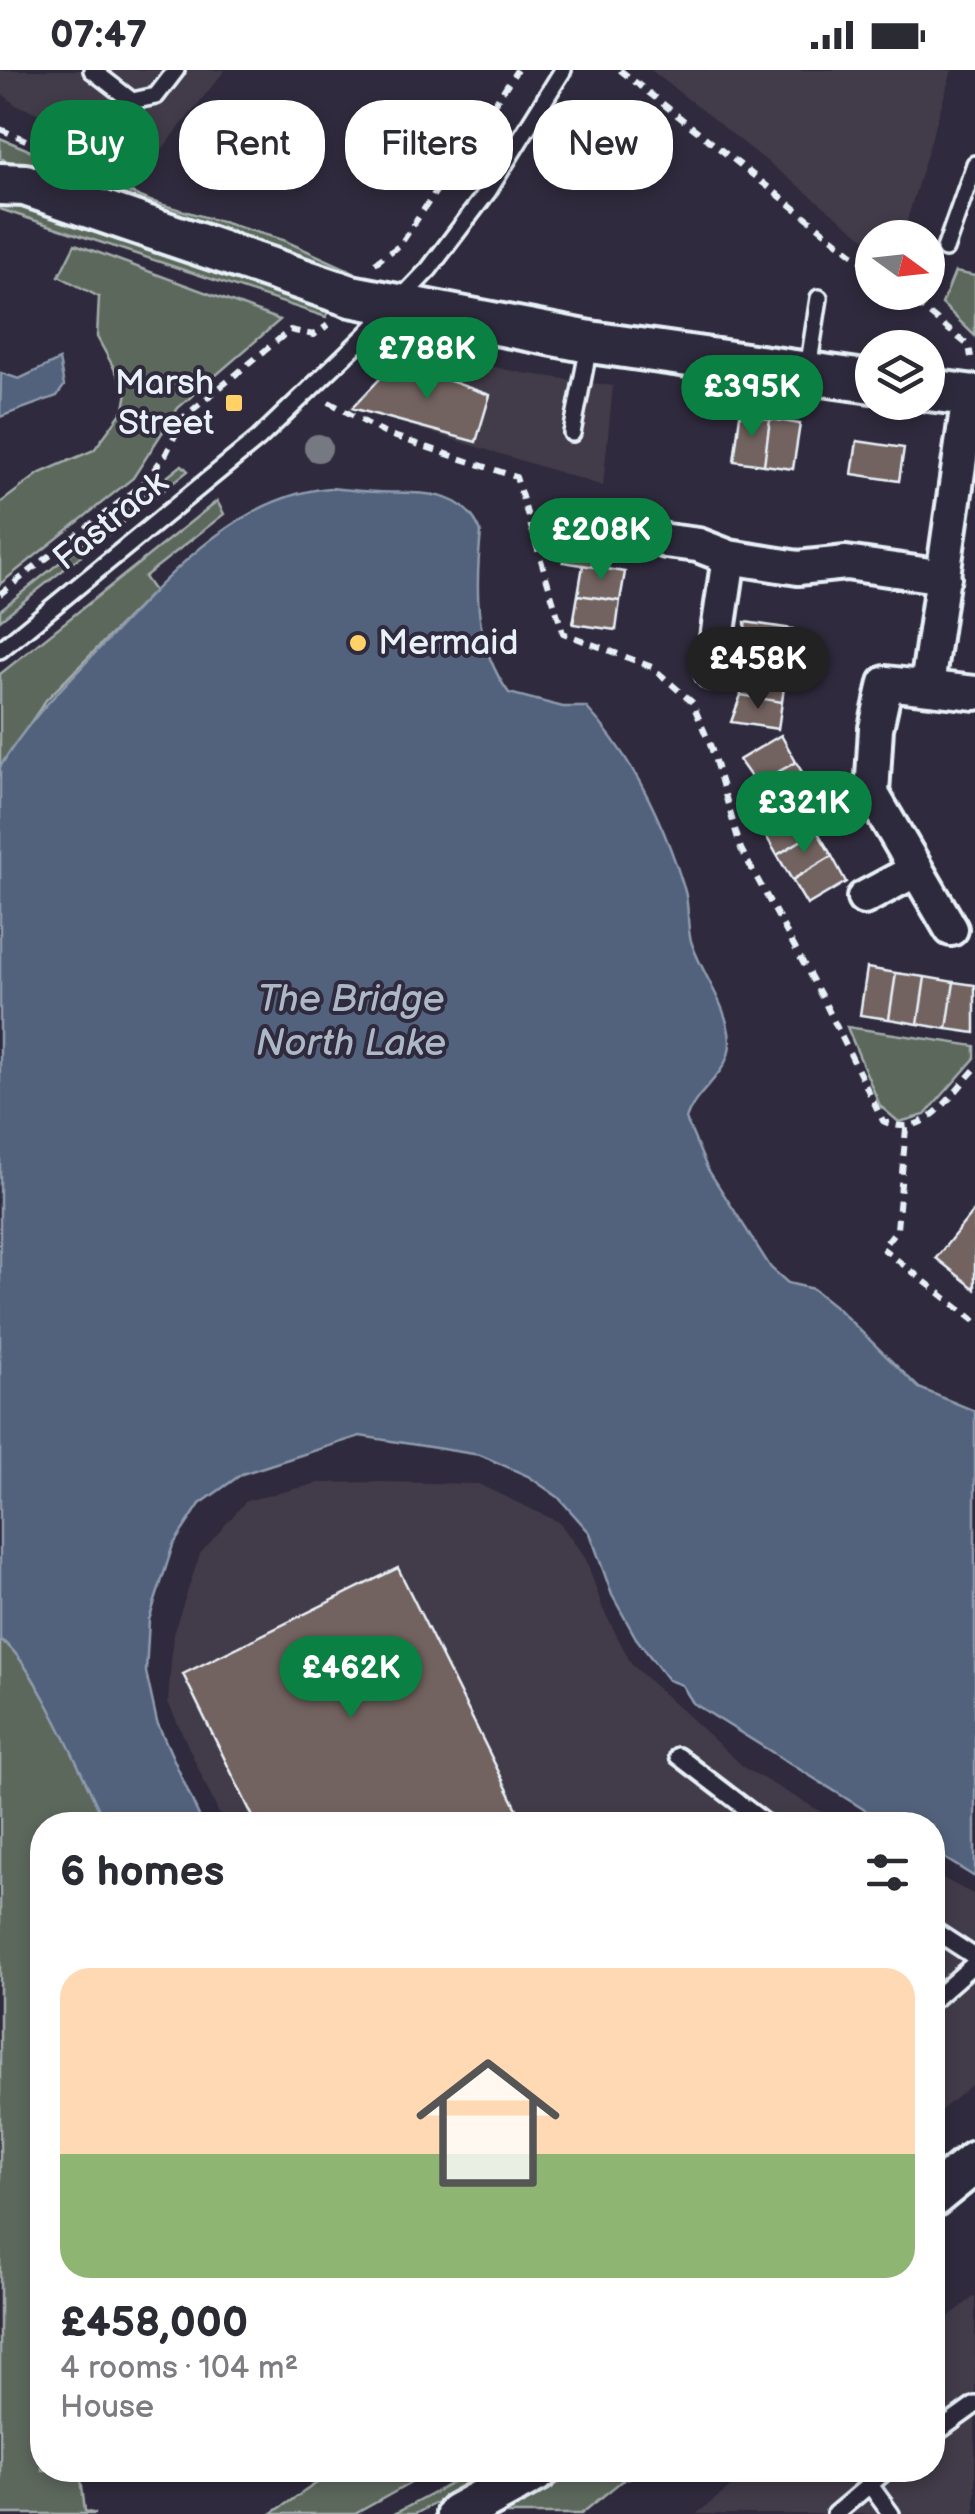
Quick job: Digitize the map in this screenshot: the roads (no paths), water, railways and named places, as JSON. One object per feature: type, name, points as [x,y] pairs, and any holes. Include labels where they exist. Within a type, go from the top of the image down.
[{"type":"street","points":[[8,179],[269,271],[392,305],[590,342],[855,380]]},
{"type":"street","points":[[928,686],[973,383],[945,387]]},
{"type":"street","points":[[666,541],[698,545],[729,557],[798,568],[846,564],[944,577]]},
{"type":"street","points":[[712,672],[729,557]]},
{"type":"street","points":[[951,929],[872,794],[876,728],[882,685],[898,682],[975,692]]},
{"type":"street","points":[[864,898],[916,870]]},
{"type":"street","points":[[945,2186],[975,2162]]},
{"type":"street","points":[[457,2514],[516,2482]]},
{"type":"lane","points":[[92,70],[132,101],[156,96],[176,70]]},
{"type":"lane","name":"Fastrack","points":[[0,650],[307,394],[429,269],[488,191],[564,70]]},
{"type":"lane","points":[[946,249],[975,164]]},
{"type":"lane","points":[[808,373],[819,298]]},
{"type":"lane","points":[[572,433],[590,342]]},
{"type":"lane","points":[[678,1756],[751,1812]]},
{"type":"lane","points":[[945,1939],[975,1960],[945,1989]]},
{"type":"lane","points":[[945,2427],[975,2405]]},
{"type":"lane","points":[[835,2514],[873,2482]]},
{"type":"lane","points":[[870,2485],[891,2514]]},
{"type":"water","points":[[59,360],[64,386],[57,396],[0,417],[1,373],[19,379]]},
{"type":"water","name":"The Bridge North Lake","points":[[330,488],[423,494],[451,500],[473,517],[481,532],[478,596],[483,636],[498,675],[509,693],[563,707],[586,707],[632,769],[676,864],[686,894],[691,941],[725,1015],[730,1041],[725,1063],[686,1119],[707,1168],[771,1268],[788,1283],[813,1289],[837,1308],[919,1388],[975,1411],[975,1877],[945,1858],[945,1812],[868,1812],[693,1703],[682,1685],[668,1680],[636,1638],[612,1595],[590,1533],[558,1497],[528,1476],[480,1455],[360,1436],[242,1474],[200,1504],[173,1545],[149,1620],[146,1672],[157,1722],[197,1812],[100,1812],[27,1669],[0,1640],[0,767],[58,692],[201,547],[262,507]]},
{"type":"place","name":"Marsh Street","points":[[234,403]]},
{"type":"place","name":"Mermaid","points":[[358,643]]}]
